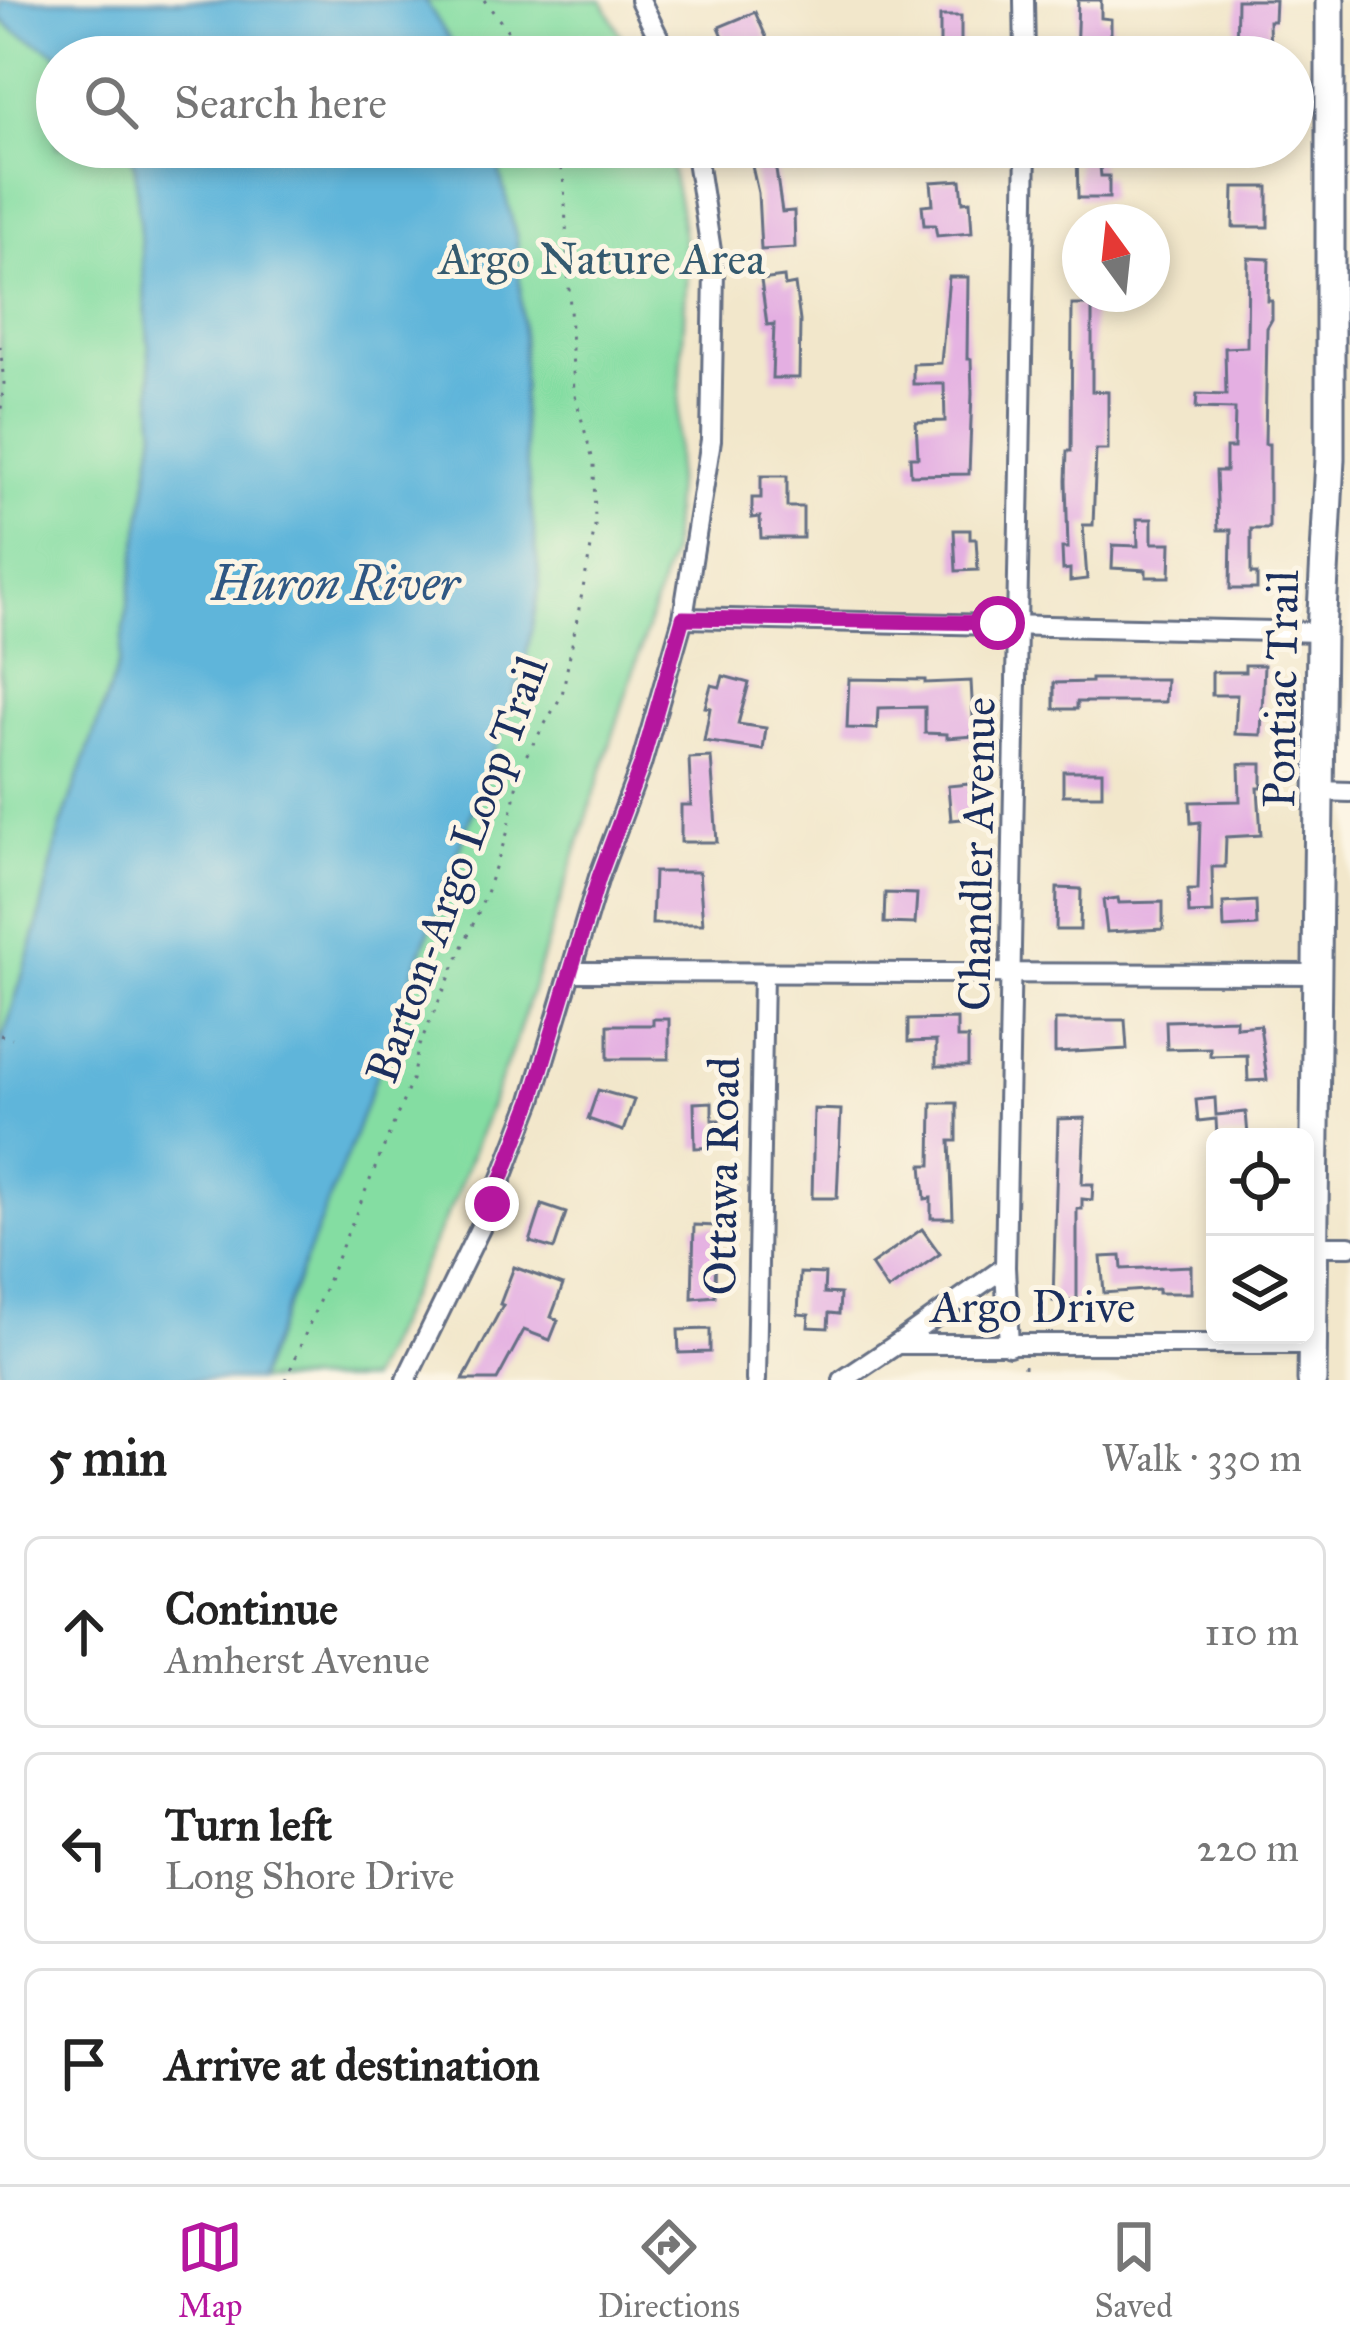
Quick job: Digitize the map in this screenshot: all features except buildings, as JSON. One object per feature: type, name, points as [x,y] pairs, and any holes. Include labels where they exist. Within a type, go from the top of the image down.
[{"type":"main road","name":"Pontiac Trail","points":[[1312,1236],[1321,632],[1340,458],[1330,0]]},
{"type":"main road","name":"Pontiac Trail","points":[[1312,1380],[1313,1344]]},
{"type":"street","points":[[640,0],[658,36]]},
{"type":"street","points":[[1024,0],[1025,36]]},
{"type":"street","points":[[406,1380],[492,1204],[532,1100],[599,877],[641,765],[683,618],[711,440],[714,270],[698,168]]},
{"type":"street","name":"Chandler Avenue","points":[[1009,1346],[1005,1267],[1026,168]]},
{"type":"street","points":[[683,618],[1321,632]]},
{"type":"street","points":[[1319,791],[1350,792]]},
{"type":"street","points":[[573,972],[1316,974]]},
{"type":"street","name":"Ottawa Road","points":[[756,1380],[763,973]]},
{"type":"street","points":[[1314,1246],[1350,1246]]},
{"type":"street","name":"Argo Drive","points":[[843,1380],[1005,1267]]},
{"type":"street","name":"Argo Drive","points":[[897,1344],[1313,1344]]},
{"type":"path","points":[[484,0],[512,36]]},
{"type":"path","name":"Barton-Argo Loop Trail","points":[[286,1380],[412,1080],[418,1048],[482,904],[508,831],[520,766],[562,695],[595,526],[594,464],[574,392],[561,168]]},
{"type":"path","points":[[0,346],[4,383],[0,418]]},
{"type":"path","points":[[0,1035],[11,1038]]},
{"type":"path","points":[[1024,1362],[1024,1380]]},
{"type":"green space","points":[[425,0],[602,0],[621,36],[447,36]]},
{"type":"green space","points":[[0,18],[36,42],[36,168],[135,168],[155,431],[119,663],[60,829],[36,932],[0,1048]]},
{"type":"green space","name":"Argo Nature Area","points":[[498,168],[671,168],[687,266],[671,553],[517,1037],[455,1198],[369,1380],[257,1380],[351,1145],[491,762],[522,422],[517,240]]},
{"type":"water","points":[[0,0],[425,0],[447,36],[36,36],[36,42],[0,18]]},
{"type":"water","name":"Huron River","points":[[135,168],[498,168],[517,240],[522,422],[540,585],[524,668],[351,1145],[257,1380],[0,1380],[0,1048],[36,932],[60,829],[119,663],[155,431]]},
{"type":"route","points":[[492,1204],[532,1100],[599,877],[641,765],[683,618],[998,623]]}]
